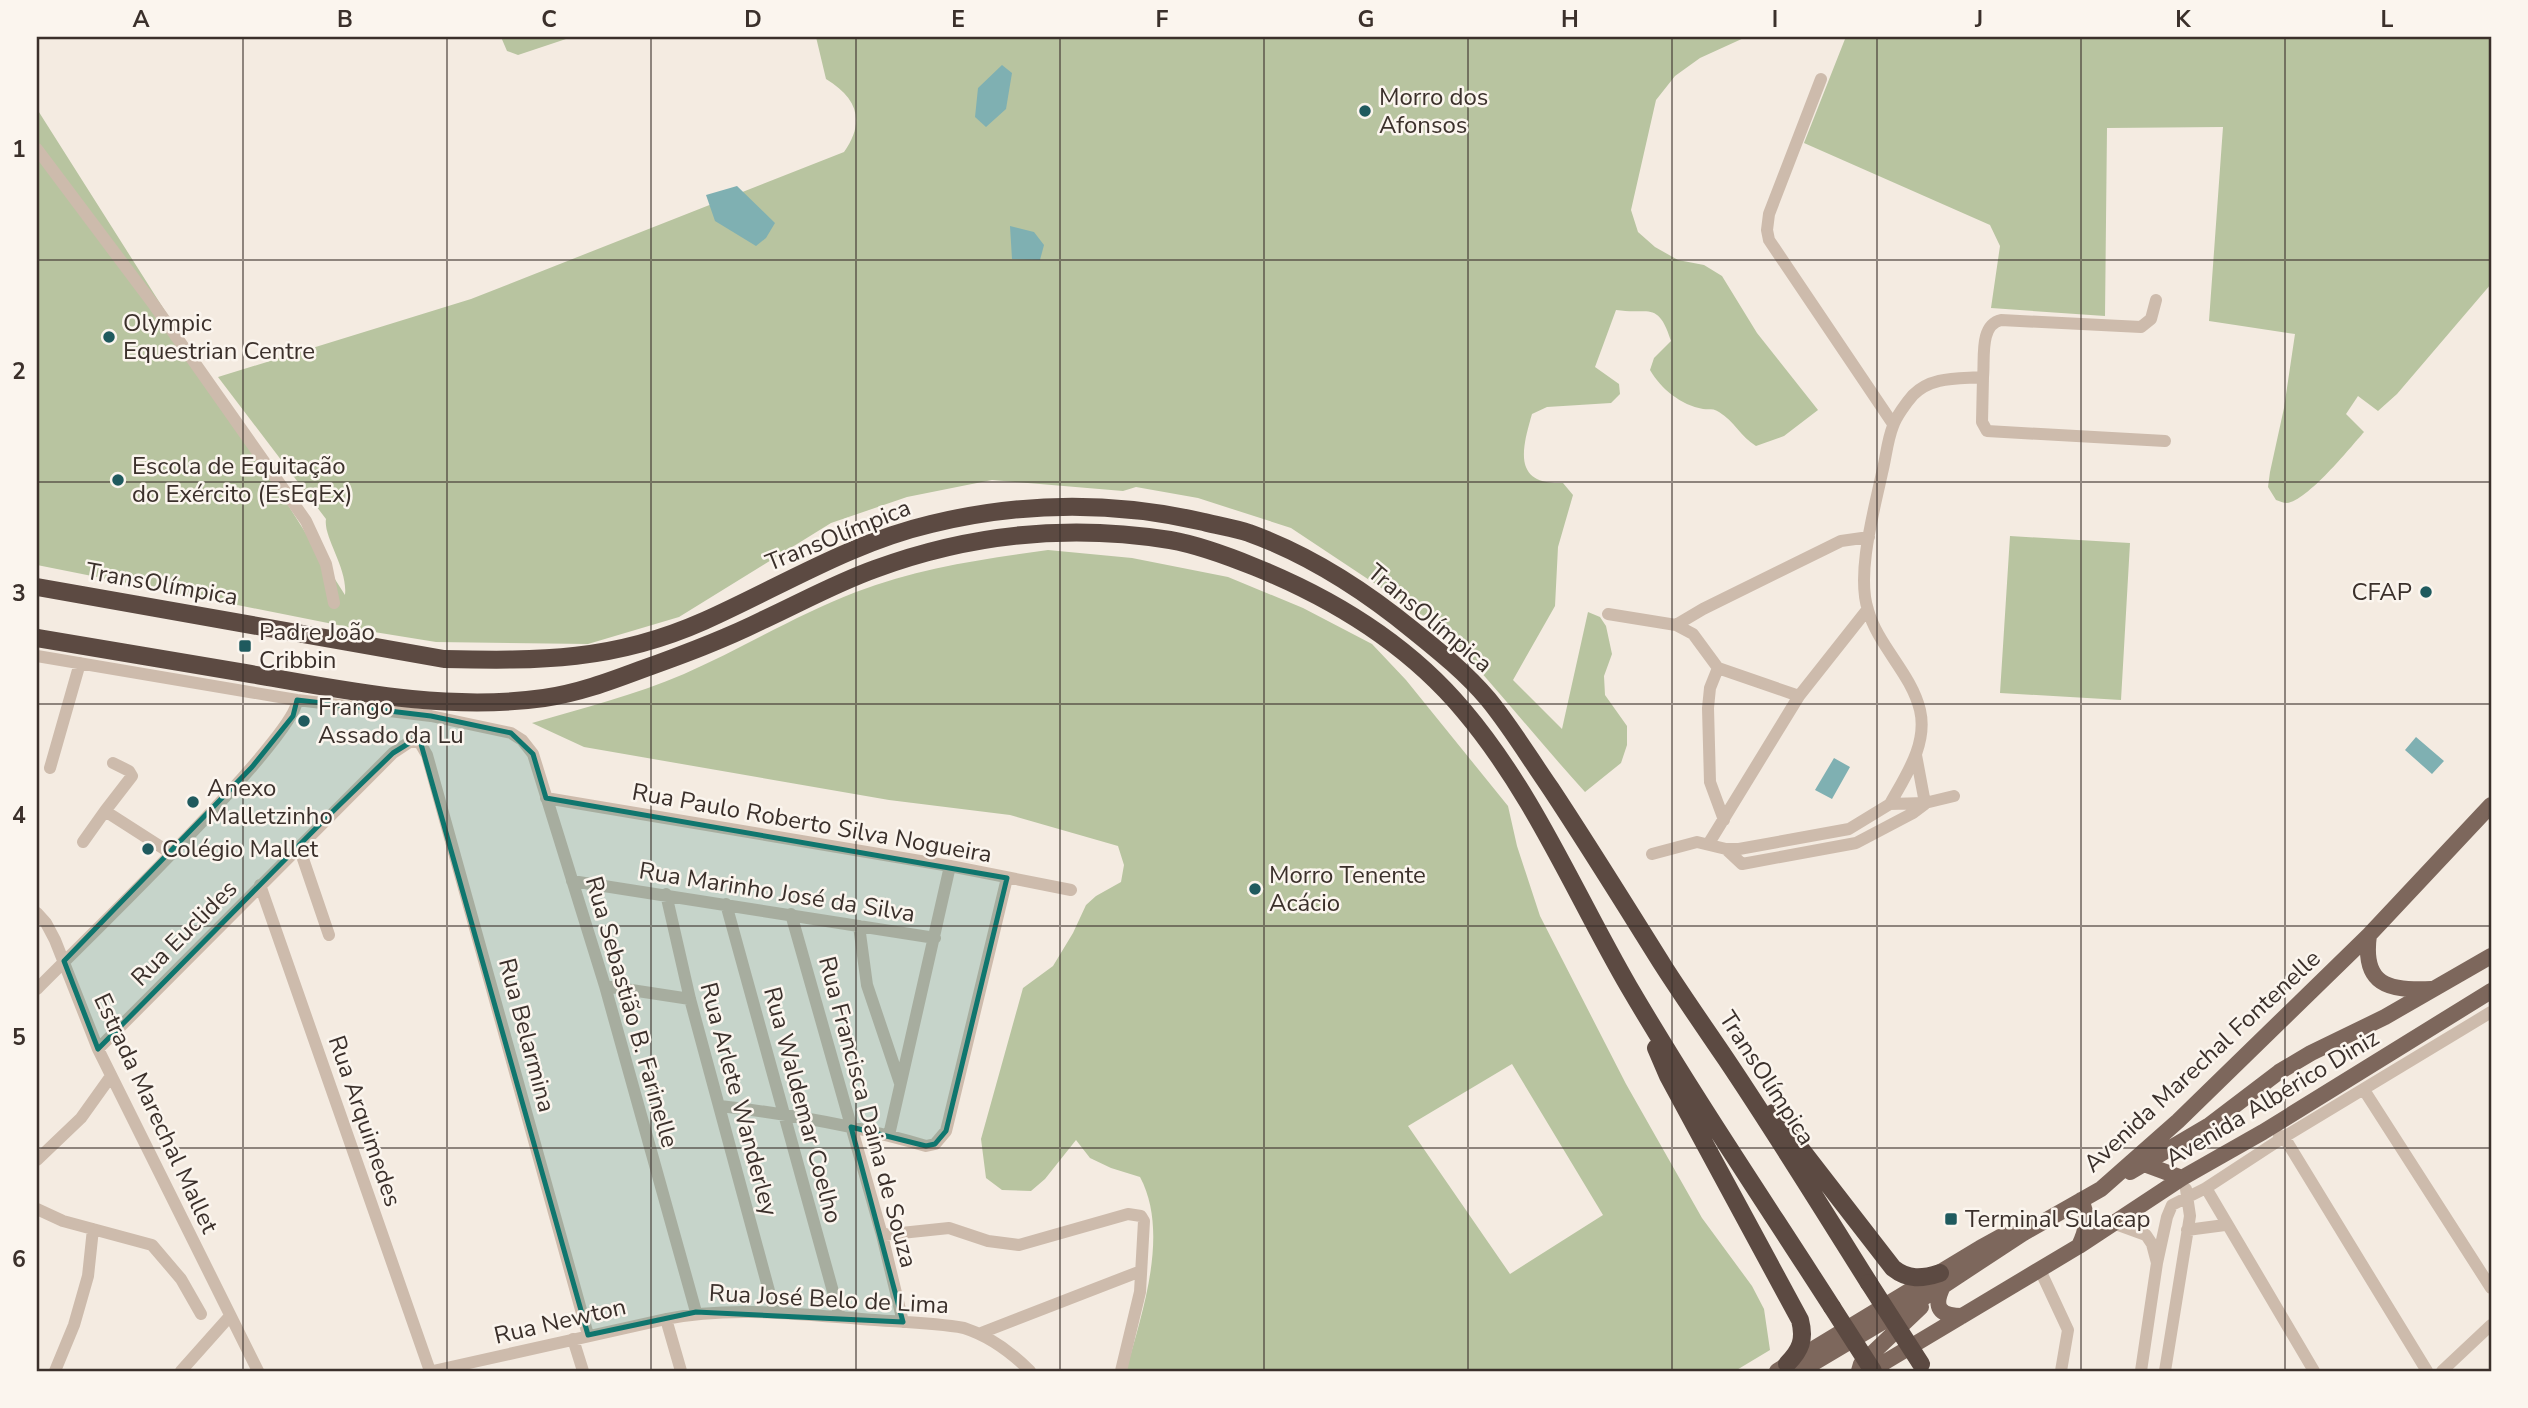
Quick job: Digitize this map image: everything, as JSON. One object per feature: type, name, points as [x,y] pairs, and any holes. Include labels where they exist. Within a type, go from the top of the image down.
[{"type":"highway","name":"TransOlímpica","points":[[37,587],[443,659],[545,660],[615,651],[701,623],[823,562],[880,539],[928,524],[987,512],[1070,506],[1136,510],[1185,517],[1247,532],[1300,555],[1343,578],[1447,657],[1486,697],[1515,735],[1582,836],[1924,1368]]},
{"type":"highway","name":"TransOlímpica","points":[[37,639],[398,698],[489,703],[542,698],[594,688],[696,651],[873,569],[981,539],[1062,531],[1175,540],[1224,554],[1326,599],[1378,631],[1461,708],[1495,751],[1529,802],[1646,1016],[1872,1371]]},
{"type":"highway","points":[[1646,1016],[1668,1076],[1800,1320],[1804,1334],[1802,1343],[1788,1369]]},
{"type":"highway","points":[[1725,1057],[1793,1136],[1856,1223],[1893,1268],[1901,1274],[1938,1284]]},
{"type":"main road","name":"Avenida Marechal Fontenelle","points":[[1938,1284],[2000,1237],[2022,1234],[2101,1189],[2178,1121],[2369,935],[2491,805]]},
{"type":"main road","points":[[2369,935],[2366,954],[2369,967],[2384,983],[2396,988],[2437,988]]},
{"type":"main road","name":"Avenida Albérico Diniz","points":[[2101,1189],[2208,1126],[2279,1072],[2311,1053],[2385,1017],[2491,956]]},
{"type":"main road","points":[[2341,961],[2369,967]]},
{"type":"main road","name":"Avenida Albérico Diniz","points":[[2079,1246],[2182,1178],[2263,1132],[2491,991]]},
{"type":"main road","points":[[2144,1164],[2182,1178]]},
{"type":"main road","points":[[1872,1371],[2079,1246],[2087,1225],[2081,1200]]},
{"type":"main road","points":[[1788,1369],[1938,1284]]},
{"type":"main road","points":[[1938,1284],[1938,1306],[1946,1314],[1962,1316]]},
{"type":"main road","points":[[1788,1369],[1828,1365],[1938,1284]]},
{"type":"main road","points":[[1859,1371],[1861,1364],[1918,1310],[1938,1284]]},
{"type":"street","points":[[1821,79],[1769,214],[1769,240],[1893,424]]},
{"type":"street","points":[[37,149],[154,306],[306,521],[322,552],[334,603]]},
{"type":"street","points":[[2156,300],[2151,318],[2141,327],[1994,321],[1986,331],[1982,422],[1987,431],[2165,441]]},
{"type":"street","points":[[1890,804],[1921,741],[1920,710],[1912,690],[1876,630],[1867,610],[1864,590],[1869,537],[1893,424],[1912,396],[1923,387],[1937,380],[1983,377]]},
{"type":"street","points":[[1676,625],[1841,541],[1869,537]]},
{"type":"street","points":[[1709,844],[1799,696],[1867,610]]},
{"type":"street","points":[[1608,614],[1676,625],[1693,634],[1718,668],[1799,696]]},
{"type":"street","points":[[37,656],[297,701],[293,716],[252,767],[172,854],[37,989]]},
{"type":"street","points":[[50,768],[80,663]]},
{"type":"street","points":[[1718,668],[1710,688],[1707,708],[1710,782],[1724,820]]},
{"type":"street","name":"Rua Sebastião B. Farinelle","points":[[297,701],[431,716],[511,733],[522,740],[533,754],[605,986],[696,1312]]},
{"type":"street","name":"Rua Euclides","points":[[98,1049],[393,752],[411,741],[417,741],[423,747]]},
{"type":"street","name":"Rua Belarmina","points":[[423,747],[588,1335]]},
{"type":"street","points":[[1916,755],[1925,803]]},
{"type":"street","points":[[83,842],[132,776],[129,771],[113,763]]},
{"type":"street","points":[[1653,854],[1697,842],[1726,849],[1739,849],[1849,829],[1890,804],[1925,803],[1954,796]]},
{"type":"street","name":"Rua Paulo Roberto Silva Nogueira","points":[[546,798],[950,866],[1071,890]]},
{"type":"street","points":[[1726,849],[1742,864],[1856,843],[1913,813],[1925,803]]},
{"type":"street","points":[[105,811],[172,854]]},
{"type":"street","points":[[299,847],[329,936]]},
{"type":"street","points":[[889,1135],[950,866]]},
{"type":"street","points":[[720,1106],[784,1114],[889,1135],[926,1146],[935,1144],[946,1131],[1007,878]]},
{"type":"street","name":"Rua Marinho José da Silva","points":[[572,881],[935,938]]},
{"type":"street","name":"Rua Arquimedes","points":[[260,885],[432,1371]]},
{"type":"street","name":"Rua Arlete Wanderley","points":[[666,894],[690,999],[775,1313]]},
{"type":"street","name":"Rua Waldemar Coelho","points":[[726,904],[840,1317]]},
{"type":"street","name":"Estrada Marechal Mallet","points":[[37,913],[46,923],[64,961],[111,1076],[258,1371]]},
{"type":"street","name":"Rua Francisca Daina de Souza","points":[[791,914],[903,1322]]},
{"type":"street","points":[[859,926],[863,964],[872,1004],[900,1084]]},
{"type":"street","points":[[605,986],[690,999]]},
{"type":"street","points":[[2141,1371],[2157,1264],[2168,1210],[2172,1205],[2206,1188],[2284,1137],[2491,1012]]},
{"type":"street","points":[[37,1160],[81,1118],[111,1076]]},
{"type":"street","points":[[2364,1090],[2491,1288]]},
{"type":"street","points":[[2263,1132],[2284,1137],[2427,1371]]},
{"type":"street","points":[[2165,1371],[2190,1216],[2189,1195],[2182,1178]]},
{"type":"street","points":[[2206,1188],[2225,1225],[2314,1371]]},
{"type":"street","points":[[37,1209],[93,1229],[152,1245],[181,1279],[201,1314]]},
{"type":"street","points":[[881,1235],[949,1228],[988,1241],[1019,1245],[1133,1214],[1141,1216],[1144,1221],[1141,1271],[1133,1324],[1121,1371]]},
{"type":"street","points":[[2113,1223],[2146,1235],[2152,1244],[2157,1264]]},
{"type":"street","points":[[2188,1230],[2225,1225]]},
{"type":"street","points":[[55,1371],[74,1325],[88,1276],[93,1229]]},
{"type":"street","points":[[2040,1270],[2067,1325],[2068,1340],[2058,1369]]},
{"type":"street","points":[[981,1333],[1141,1271]]},
{"type":"street","name":"Rua Newton","points":[[432,1371],[488,1365],[588,1335],[696,1312]]},
{"type":"street","name":"Rua José Belo de Lima","points":[[696,1312],[775,1313],[944,1325],[981,1333],[1030,1371]]},
{"type":"street","points":[[181,1371],[230,1316]]},
{"type":"street","points":[[666,1318],[681,1371]]},
{"type":"street","points":[[2442,1371],[2491,1325]]},
{"type":"street","points":[[573,1339],[583,1371]]},
{"type":"highlighted area","points":[[297,700],[431,716],[511,733],[533,754],[546,798],[1007,878],[946,1131],[935,1144],[926,1146],[851,1127],[903,1322],[696,1312],[588,1335],[419,737],[393,753],[326,818],[98,1049],[64,961],[252,767],[293,716]]},
{"type":"green space","points":[[501,37],[572,37],[518,55],[507,51]]},
{"type":"green space","points":[[816,37],[1746,37],[1700,58],[1675,76],[1656,100],[1631,210],[1638,232],[1655,247],[1678,260],[1704,265],[1722,276],[1757,333],[1818,410],[1784,436],[1756,446],[1719,412],[1695,407],[1679,400],[1655,377],[1650,370],[1654,358],[1671,341],[1657,314],[1616,310],[1595,367],[1619,384],[1620,394],[1611,403],[1547,407],[1532,414],[1525,440],[1524,452],[1528,471],[1535,478],[1563,483],[1573,495],[1558,547],[1555,606],[1513,680],[1562,729],[1588,612],[1600,617],[1606,626],[1612,654],[1604,676],[1605,695],[1627,726],[1627,745],[1621,763],[1585,792],[1441,628],[1437,617],[1434,623],[1291,528],[1198,498],[1136,487],[1123,491],[992,480],[907,497],[831,523],[679,617],[588,644],[436,642],[37,565],[37,109],[345,595],[343,574],[328,535],[326,519],[218,377],[471,299],[844,152],[855,130],[855,111],[845,94],[826,79]]},
{"type":"green space","points":[[1841,37],[2491,37],[2491,284],[2397,394],[2378,411],[2358,396],[2346,414],[2364,432],[2328,473],[2295,500],[2287,503],[2276,500],[2268,487],[2295,334],[2209,321],[2223,127],[2107,128],[2105,316],[1991,308],[2000,246],[1990,225],[1804,143],[1845,39]]},
{"type":"green space","points":[[2010,536],[2130,543],[2121,700],[2000,693]]},
{"type":"green space","points":[[1048,550],[1132,558],[1228,577],[1303,608],[1372,644],[1406,680],[1508,806],[1517,846],[1540,916],[1626,1084],[1702,1218],[1752,1286],[1764,1309],[1770,1350],[1735,1371],[1126,1371],[1145,1299],[1153,1248],[1149,1199],[1140,1177],[1090,1158],[1076,1140],[1045,1179],[1031,1191],[1002,1190],[986,1178],[981,1139],[1023,988],[1053,966],[1086,905],[1121,882],[1124,865],[1118,846],[1010,815],[889,800],[584,747],[532,723],[665,682],[813,611],[879,584],[951,565]],"holes":[[[1512,1064],[1603,1215],[1510,1274],[1408,1126]]]},
{"type":"water","points":[[1002,65],[1012,73],[1006,109],[986,127],[975,117],[978,88]]},
{"type":"water","points":[[737,186],[775,223],[766,238],[756,246],[715,221],[706,195]]},
{"type":"water","points":[[1010,226],[1034,232],[1044,245],[1040,260],[1012,259]]},
{"type":"water","points":[[2416,737],[2444,761],[2432,774],[2405,750]]},
{"type":"water","points":[[1834,758],[1850,767],[1832,799],[1815,790]]},
{"type":"place","name":"Morro dos Afonsos","points":[[1365,111]]},
{"type":"place","name":"Olympic Equestrian Centre","points":[[109,337]]},
{"type":"place","name":"Escola de Equitação do Exército (EsEqEx)","points":[[118,480]]},
{"type":"place","name":"CFAP","points":[[2426,592]]},
{"type":"place","name":"Padre João Cribbin","points":[[245,646]]},
{"type":"place","name":"Frango Assado da Lu","points":[[304,721]]},
{"type":"place","name":"Anexo Malletzinho","points":[[193,802]]},
{"type":"place","name":"Colégio Mallet","points":[[148,849]]},
{"type":"place","name":"Morro Tenente Acácio","points":[[1255,889]]},
{"type":"place","name":"Terminal Sulacap","points":[[1951,1219]]}]
